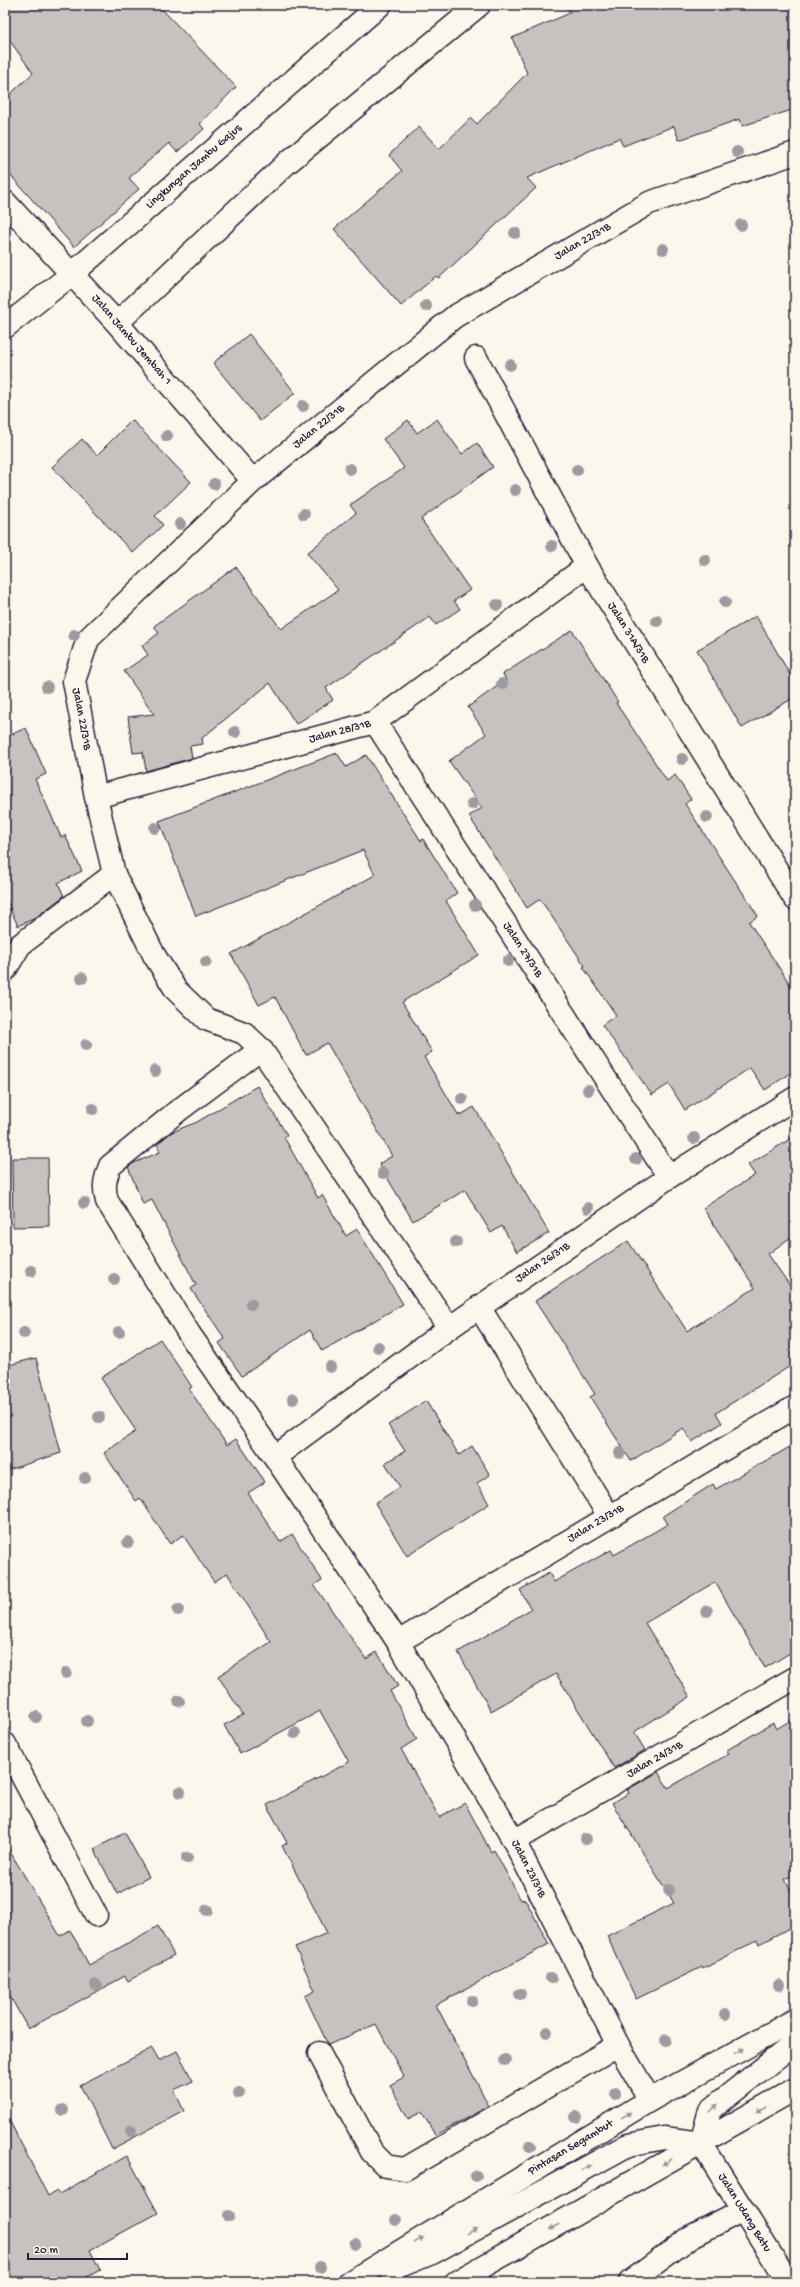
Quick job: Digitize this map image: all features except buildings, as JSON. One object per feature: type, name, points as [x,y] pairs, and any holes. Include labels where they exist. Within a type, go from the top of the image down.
[{"type":"street","name":"Lingkungan Jambu Gajus","points":[[5,327],[72,274],[380,5]]},
{"type":"street","points":[[117,323],[287,162],[479,5]]},
{"type":"street","name":"Jalan 22/31B","points":[[449,1328],[261,1049],[244,1033],[206,1019],[176,990],[154,954],[114,874],[96,797],[74,681],[88,639],[253,481],[454,317],[650,203],[795,153]]},
{"type":"street","name":"Jalan Jambu Jembah 1","points":[[5,202],[117,323],[253,481]]},
{"type":"street","name":"Jalan 31A/31B","points":[[476,358],[587,566],[795,899]]},
{"type":"street","name":"Jalan 28/31B","points":[[96,797],[375,722],[587,566]]},
{"type":"street","name":"Jalan 27/31B","points":[[375,722],[669,1177]]},
{"type":"street","points":[[5,970],[20,945],[114,874]]},
{"type":"street","name":"Jalan 23/31B","points":[[261,1049],[179,1110],[110,1166],[105,1178],[103,1190],[107,1201],[190,1335],[276,1457],[398,1642],[514,1841],[618,2045],[650,2100]]},
{"type":"street","name":"Jalan 26/31B","points":[[276,1457],[297,1439],[478,1307],[669,1177],[795,1098]]},
{"type":"street","points":[[478,1307],[609,1516]]},
{"type":"street","name":"Jalan 23/31B","points":[[398,1642],[795,1407]]},
{"type":"street","name":"Jalan 24/31B","points":[[514,1841],[795,1678]]},
{"type":"street","points":[[5,1744],[96,1915]]},
{"type":"street","name":"Pintasan Segambut","points":[[350,2282],[650,2100],[795,2020]]},
{"type":"street","points":[[701,2143],[710,2110],[795,2043]]},
{"type":"street","points":[[320,2053],[372,2152],[386,2166],[405,2169],[618,2045]]},
{"type":"street","points":[[456,2282],[795,2089]]},
{"type":"street","points":[[360,2282],[432,2253],[628,2145],[664,2138],[701,2143]]},
{"type":"street","name":"Jalan Udang Batu","points":[[701,2143],[788,2282]]},
{"type":"street","points":[[630,2282],[692,2236],[743,2210]]}]
